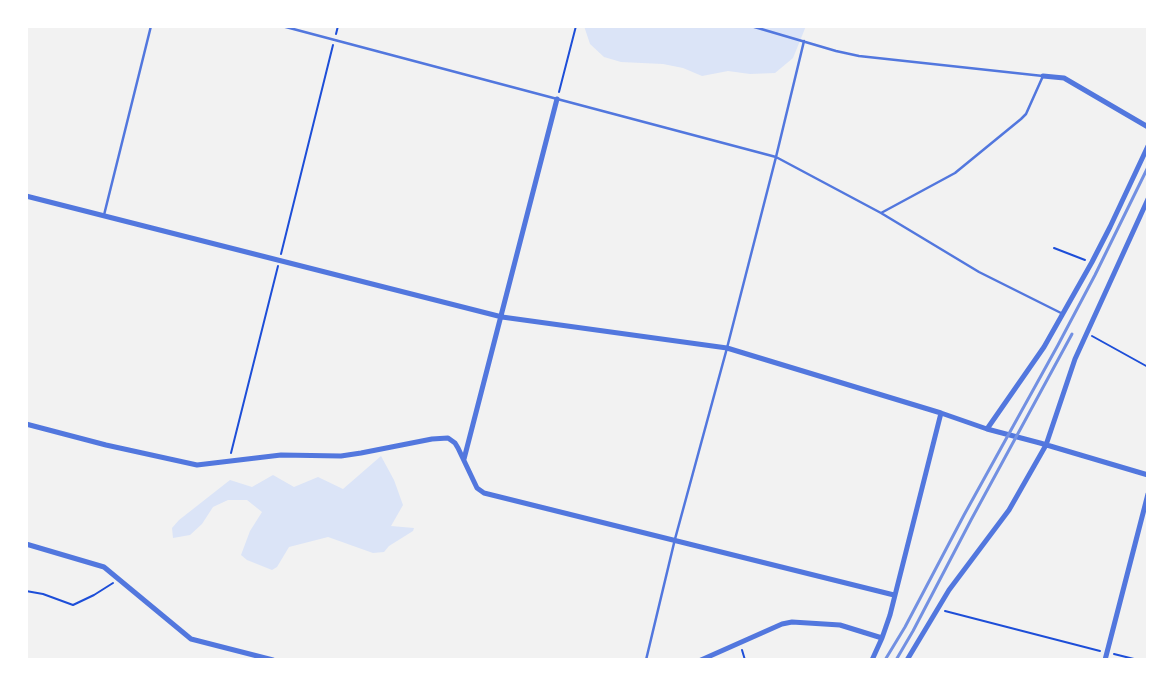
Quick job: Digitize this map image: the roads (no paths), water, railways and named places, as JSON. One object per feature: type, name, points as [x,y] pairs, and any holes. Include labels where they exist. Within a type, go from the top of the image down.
[{"type":"street","points":[[1043,76],[1064,78],[1148,127]]},
{"type":"street","points":[[464,460],[557,99]]},
{"type":"street","points":[[987,429],[1044,347],[1063,314],[1110,227],[1148,146]]},
{"type":"street","points":[[26,196],[502,318],[727,348],[941,413],[987,429],[1148,475]]},
{"type":"street","points":[[907,660],[949,590],[1009,510],[1043,444],[1074,359],[1148,199]]},
{"type":"street","points":[[872,660],[882,638],[941,413]]},
{"type":"street","points":[[26,424],[197,465],[281,455],[341,456],[361,454],[442,437],[455,443],[477,488],[484,493],[894,595]]},
{"type":"street","points":[[1105,660],[1148,494]]},
{"type":"street","points":[[26,544],[104,567],[191,639],[273,660]]},
{"type":"street","points":[[701,660],[782,624],[792,622],[840,625],[882,638]]},
{"type":"lane","points":[[104,215],[151,26]]},
{"type":"lane","points":[[282,26],[776,157],[881,213],[979,272],[1063,314]]},
{"type":"lane","points":[[751,26],[859,56],[1043,76],[1026,114],[1021,119],[955,174],[881,213]]},
{"type":"lane","points":[[646,660],[675,539],[727,348],[804,41]]},
{"type":"railway","points":[[885,660],[905,627],[964,515],[1058,345],[1148,167]]},
{"type":"railway","points":[[896,660],[1072,334]]}]
